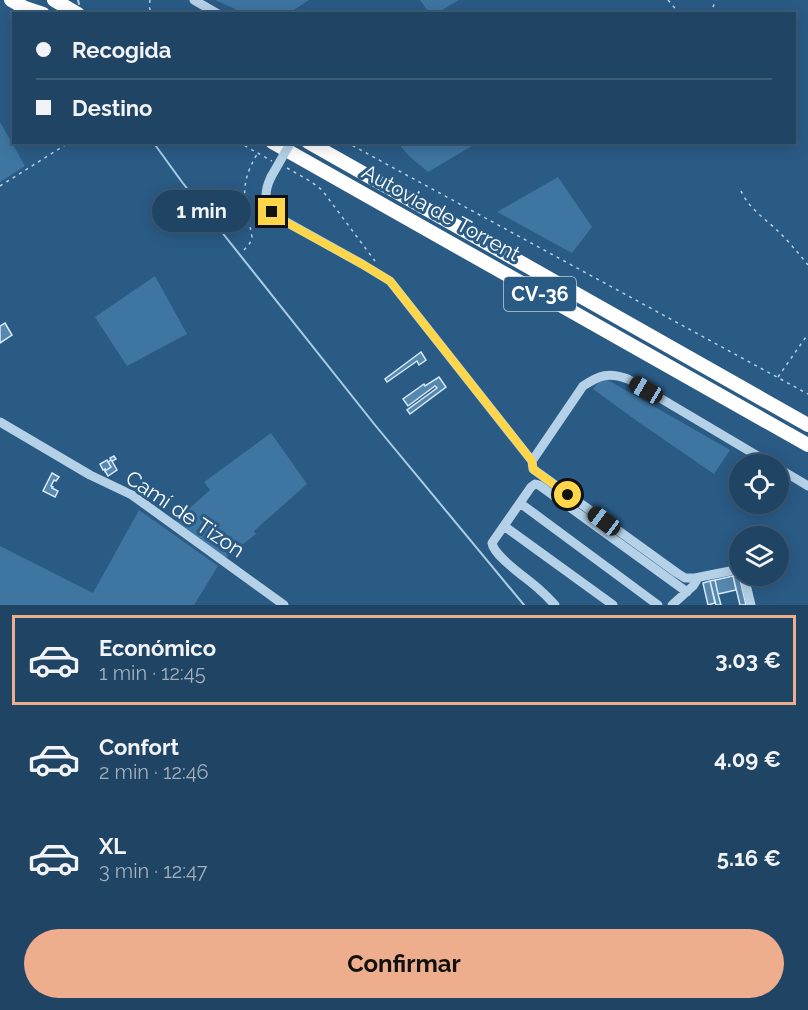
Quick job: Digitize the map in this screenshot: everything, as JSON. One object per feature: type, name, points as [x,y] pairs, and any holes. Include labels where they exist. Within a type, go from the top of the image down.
[{"type":"highway","points":[[11,0],[37,12]]},
{"type":"highway","points":[[24,0],[40,12]]},
{"type":"highway","points":[[54,0],[75,12]]},
{"type":"highway","name":"Autovia de Torrent","points":[[276,144],[808,445]]},
{"type":"highway","name":"Autovia de Torrent","points":[[312,144],[808,425]]},
{"type":"street","points":[[194,0],[215,12]]},
{"type":"street","points":[[290,144],[267,185],[265,193],[267,204],[272,212],[280,219],[390,281],[532,461],[533,469],[685,578],[698,578],[729,571]]},
{"type":"street","points":[[532,461],[583,386],[595,378],[606,375],[628,379],[754,454]]},
{"type":"street","name":"Camí de Tizon","points":[[0,422],[90,475],[132,495],[284,605]]},
{"type":"street","points":[[789,475],[808,486]]},
{"type":"street","points":[[555,605],[542,591],[512,567],[493,548],[492,543],[531,487],[536,484],[687,592]]},
{"type":"street","points":[[520,503],[658,605]]},
{"type":"street","points":[[504,526],[613,605]]},
{"type":"street","points":[[672,605],[693,586],[698,578]]},
{"type":"street","points":[[746,586],[751,605]]},
{"type":"path","points":[[668,0],[678,12]]},
{"type":"path","points":[[0,186],[67,144]]},
{"type":"path","points":[[241,144],[276,163]]},
{"type":"path","points":[[350,144],[808,394]]},
{"type":"path","points":[[244,250],[252,237],[244,200],[244,183],[257,153]]},
{"type":"path","points":[[286,168],[322,190],[377,263]]},
{"type":"path","points":[[741,192],[752,207],[780,233],[808,265]]},
{"type":"path","points":[[778,377],[808,334]]},
{"type":"shaded area","points":[[215,0],[309,0],[291,12],[242,12]]},
{"type":"shaded area","points":[[420,0],[459,0],[439,12],[429,12]]},
{"type":"shaded area","points":[[0,122],[25,166],[0,182]]},
{"type":"shaded area","points":[[399,144],[475,144],[428,172]]},
{"type":"shaded area","points":[[558,177],[592,227],[572,253],[497,212]]},
{"type":"shaded area","points":[[155,276],[187,334],[127,366],[95,317]]},
{"type":"shaded area","points":[[606,379],[730,450],[714,474],[593,389],[600,380]]},
{"type":"shaded area","points":[[271,433],[307,484],[254,531],[256,534],[225,558],[174,522],[210,490],[204,482]]},
{"type":"shaded area","points":[[139,510],[218,566],[194,605],[0,605],[0,546],[93,593]]},
{"type":"building","points":[[5,323],[12,335],[0,343],[0,326]]},
{"type":"building","points":[[421,352],[426,360],[419,365],[417,361],[387,382],[385,379]]},
{"type":"building","points":[[439,377],[446,387],[410,414],[407,410],[437,388],[435,386],[408,406],[403,399],[424,384],[425,386]]},
{"type":"building","points":[[114,456],[116,459],[112,461],[117,470],[108,476],[105,471],[111,467],[108,462]]},
{"type":"building","points":[[107,460],[111,467],[105,471],[100,464]]},
{"type":"building","points":[[52,473],[59,477],[51,486],[58,491],[55,497],[43,491]]},
{"type":"building","points":[[729,577],[729,586],[735,586],[736,590],[718,594],[715,580]]},
{"type":"building","points":[[715,580],[721,605],[716,605],[710,581]]},
{"type":"building","points":[[710,581],[715,603],[708,605],[703,583]]},
{"type":"building","points":[[735,586],[742,586],[746,605],[740,605]]},
{"type":"waterway","points":[[78,0],[79,4]]},
{"type":"waterway","points":[[154,144],[375,425],[524,605]]},
{"type":"route","points":[[272,212],[280,219],[390,281],[532,461],[533,469],[568,495]]}]
